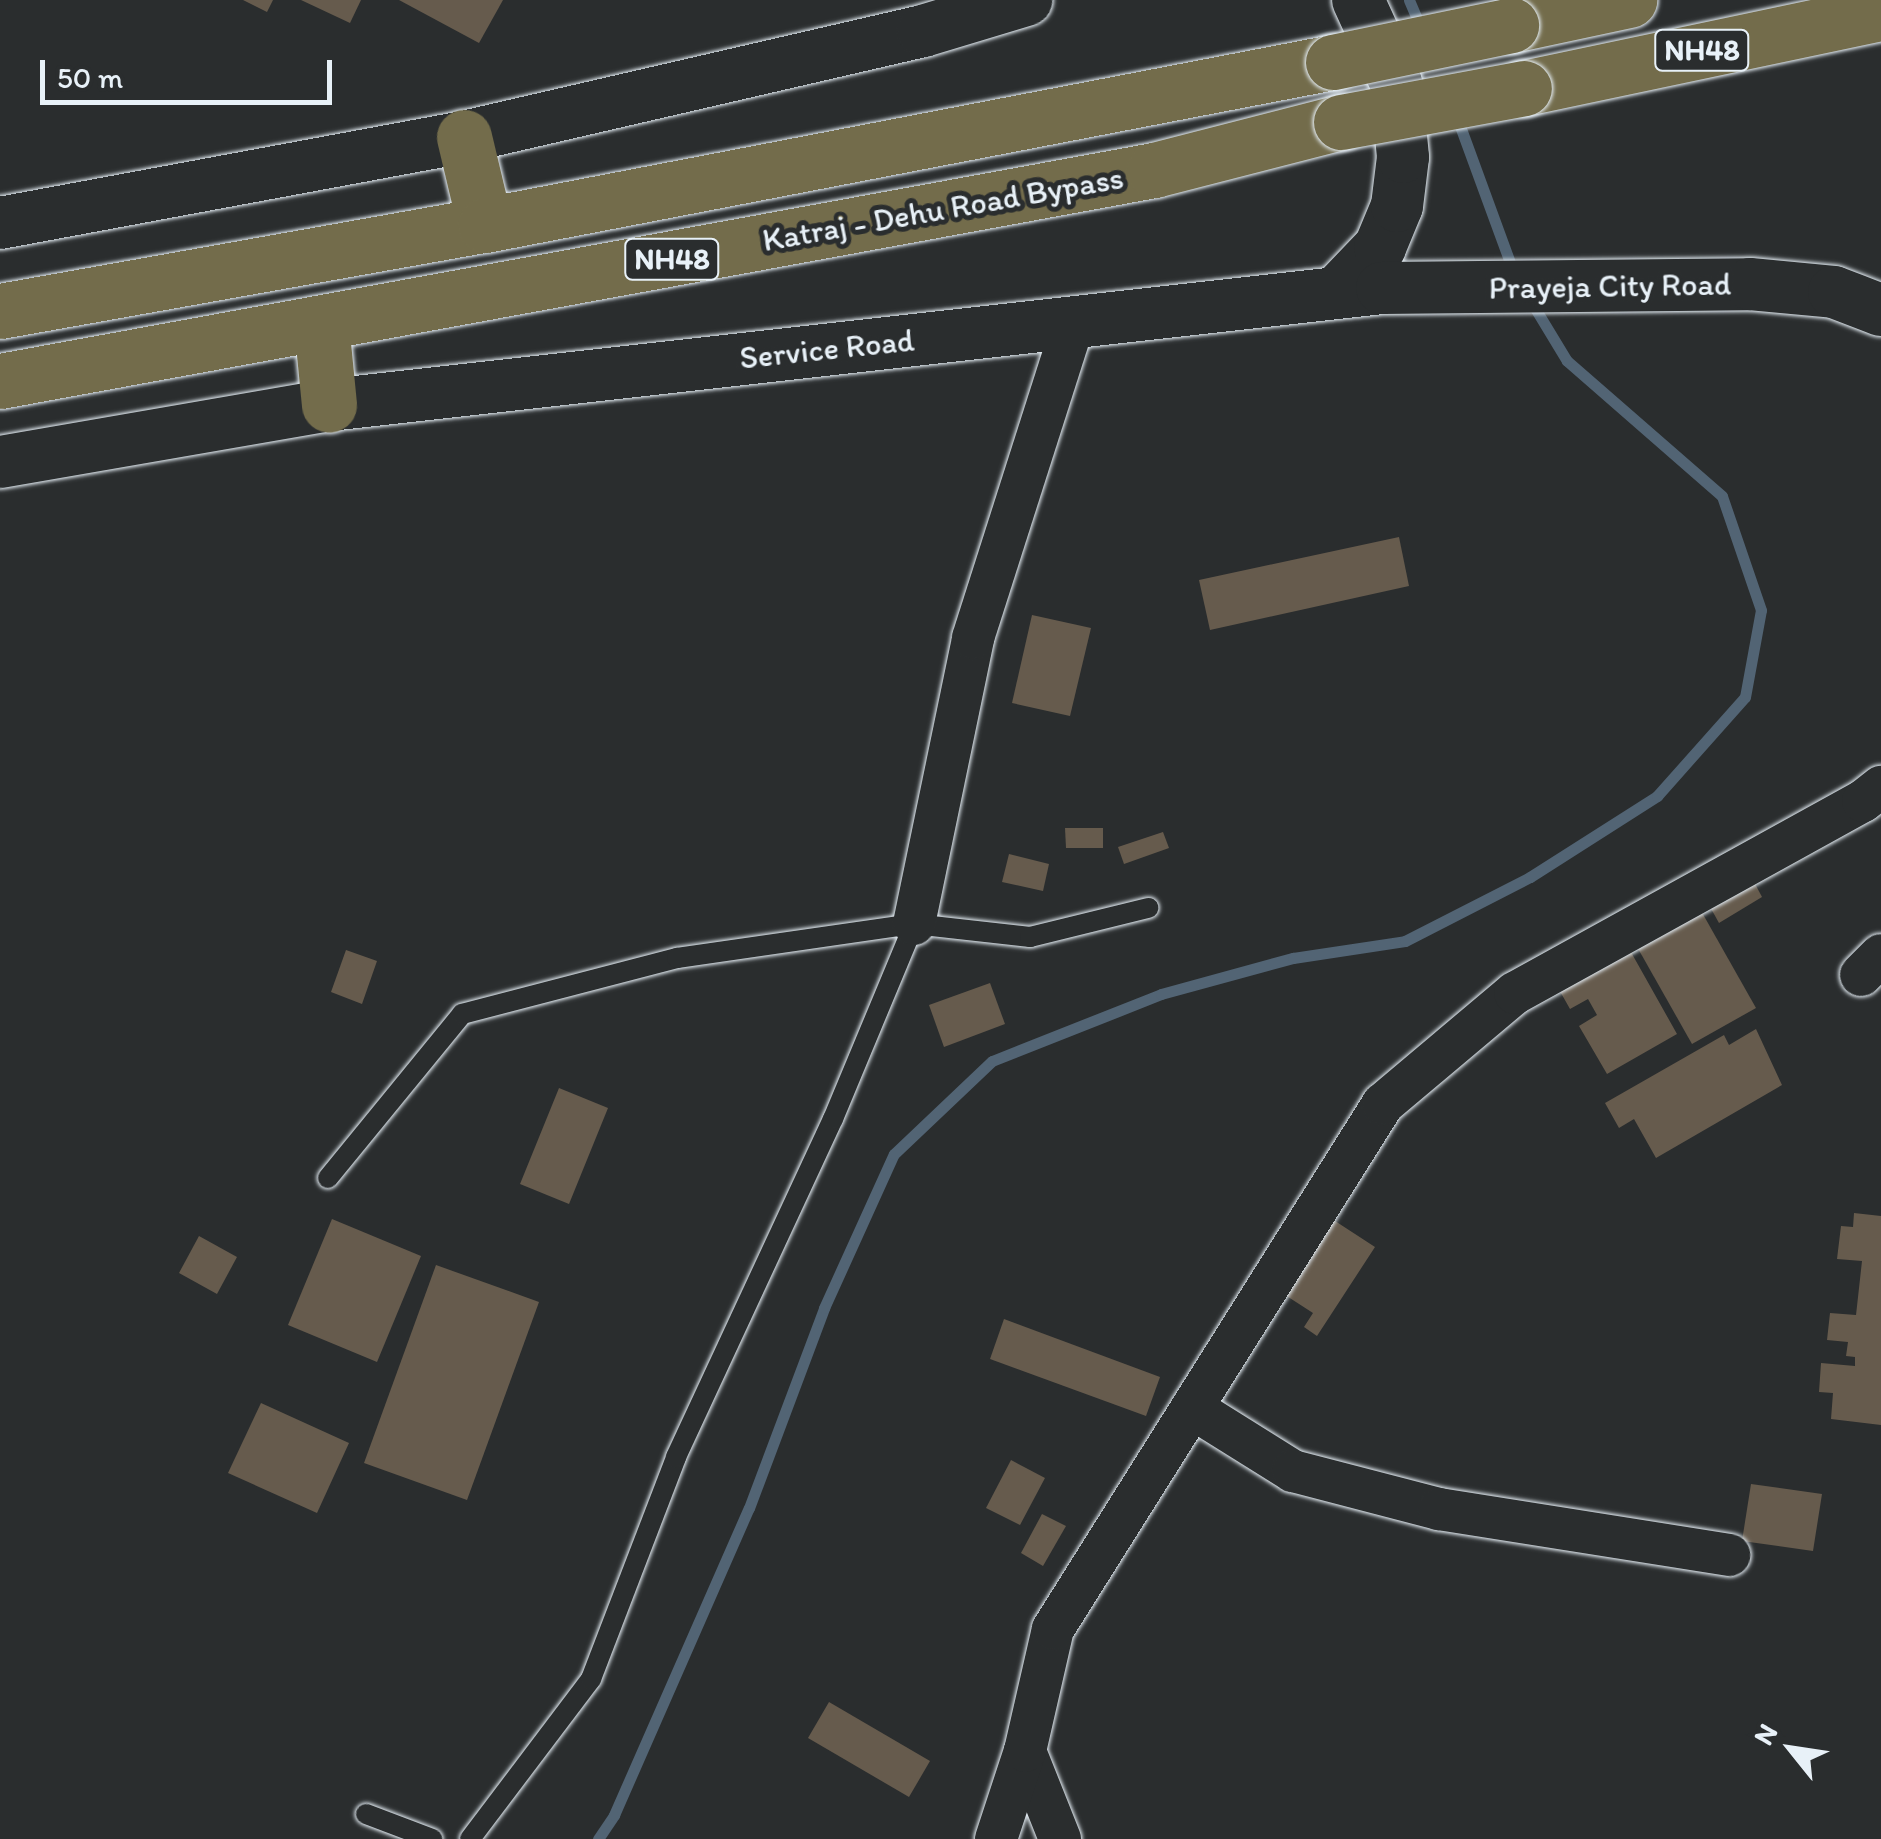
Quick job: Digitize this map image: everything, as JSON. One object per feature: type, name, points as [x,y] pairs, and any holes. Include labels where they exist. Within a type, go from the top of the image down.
[{"type":"highway","name":"Katraj - Dehu Road Bypass","points":[[0,310],[485,225],[1333,62],[1630,0]]},
{"type":"highway","name":"Katraj - Dehu Road Bypass","points":[[0,381],[1154,170],[1341,122],[1881,13]]},
{"type":"highway","points":[[464,136],[485,225]]},
{"type":"highway","points":[[321,323],[329,405]]},
{"type":"street","points":[[0,223],[464,136],[924,32],[1026,0]]},
{"type":"street","points":[[1336,293],[1380,247],[1397,206],[1403,157],[1396,83],[1358,0]]},
{"type":"street","name":"Prayeja City Road","points":[[1336,293],[1382,288],[1750,284],[1834,292],[1881,310]]},
{"type":"street","name":"Service Road","points":[[0,462],[329,405],[1336,293]]},
{"type":"street","points":[[914,924],[973,638],[1074,322]]},
{"type":"street","points":[[996,1839],[1025,1750],[1053,1630],[1384,1104],[1515,993],[1863,801],[1881,786]]},
{"type":"street","points":[[1192,1408],[1293,1471],[1439,1508],[1728,1555]]},
{"type":"street","points":[[1025,1750],[1060,1839]]},
{"type":"lane","points":[[328,1178],[462,1014],[677,958],[914,924],[1030,936],[1148,908]]},
{"type":"lane","points":[[470,1839],[591,1680],[676,1457],[833,1119],[914,924]]},
{"type":"lane","points":[[366,1814],[432,1839]]},
{"type":"building","points":[[243,0],[273,0],[267,12]]},
{"type":"building","points":[[301,0],[361,0],[350,23]]},
{"type":"building","points":[[399,0],[503,0],[479,43]]},
{"type":"building","points":[[1399,537],[1409,586],[1210,630],[1199,580]]},
{"type":"building","points":[[1032,615],[1091,628],[1070,716],[1012,703]]},
{"type":"building","points":[[1065,828],[1103,828],[1103,848],[1066,848]]},
{"type":"building","points":[[1163,832],[1169,848],[1124,864],[1118,847]]},
{"type":"building","points":[[1009,854],[1049,864],[1043,891],[1002,882]]},
{"type":"building","points":[[1753,880],[1762,897],[1719,923],[1709,905]]},
{"type":"building","points":[[1700,909],[1756,1008],[1692,1044],[1636,945]]},
{"type":"building","points":[[1627,945],[1677,1034],[1607,1074],[1579,1026],[1597,1015],[1588,999],[1570,1009],[1557,986]]},
{"type":"building","points":[[346,950],[377,961],[362,1004],[331,992]]},
{"type":"building","points":[[990,983],[1005,1024],[944,1047],[929,1005]]},
{"type":"building","points":[[1756,1029],[1782,1085],[1656,1158],[1634,1119],[1619,1128],[1605,1103],[1724,1035],[1729,1045]]},
{"type":"building","points":[[559,1088],[608,1108],[569,1204],[520,1184]]},
{"type":"building","points":[[1854,1213],[1881,1216],[1881,1425],[1831,1419],[1833,1393],[1819,1392],[1821,1363],[1855,1366],[1855,1357],[1846,1356],[1848,1342],[1827,1340],[1830,1313],[1856,1315],[1862,1261],[1837,1259],[1841,1226],[1853,1227]]},
{"type":"building","points":[[332,1219],[421,1256],[377,1362],[288,1325]]},
{"type":"building","points":[[1332,1219],[1375,1247],[1317,1336],[1304,1327],[1313,1313],[1282,1293]]},
{"type":"building","points":[[199,1236],[237,1257],[217,1294],[179,1273]]},
{"type":"building","points":[[436,1265],[539,1302],[467,1500],[364,1463]]},
{"type":"building","points":[[1004,1319],[1160,1377],[1146,1416],[990,1359]]},
{"type":"building","points":[[261,1403],[349,1443],[317,1513],[228,1473]]},
{"type":"building","points":[[1011,1460],[1045,1478],[1020,1525],[986,1508]]},
{"type":"building","points":[[1751,1484],[1822,1494],[1813,1551],[1742,1541]]},
{"type":"building","points":[[1042,1514],[1066,1526],[1043,1566],[1021,1553]]},
{"type":"building","points":[[829,1702],[930,1761],[909,1797],[808,1738]]},
{"type":"waterway","points":[[1409,0],[1421,28]]},
{"type":"waterway","points":[[1456,115],[1513,271]]},
{"type":"waterway","points":[[598,1839],[614,1815],[749,1508],[824,1308],[894,1154],[992,1061],[1161,994],[1293,958],[1405,941],[1530,877],[1657,796],[1745,697],[1761,610],[1722,496],[1567,361],[1530,300]]}]
